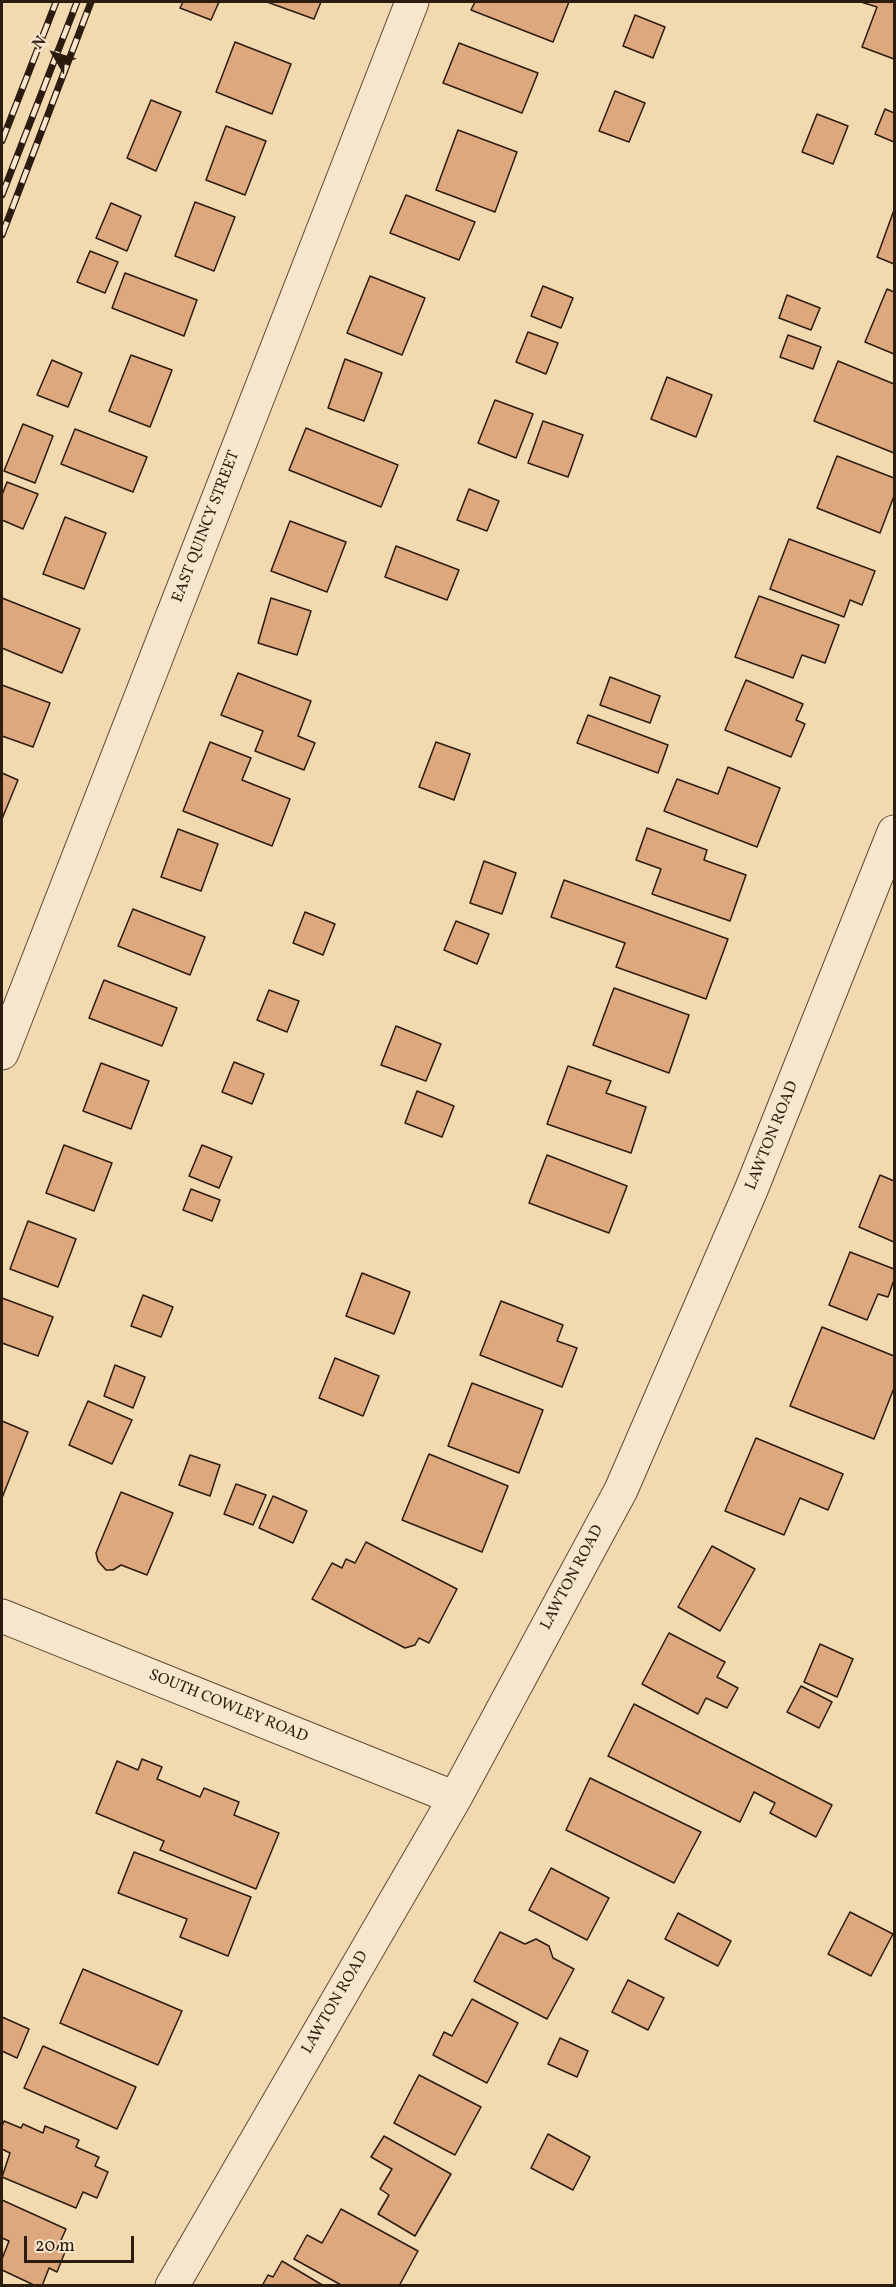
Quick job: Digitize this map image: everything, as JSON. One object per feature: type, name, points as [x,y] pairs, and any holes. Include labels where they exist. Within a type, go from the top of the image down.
[{"type":"street","name":"EAST QUINCY STREET","points":[[2,1053],[412,2]]},
{"type":"street","name":"LAWTON ROAD","points":[[172,2286],[455,1798],[621,1490],[751,1190],[894,832]]},
{"type":"street","name":"SOUTH COWLEY ROAD","points":[[2,1616],[455,1798]]},
{"type":"building","points":[[183,2],[219,2],[211,20],[180,8]]},
{"type":"building","points":[[267,2],[321,2],[314,19]]},
{"type":"building","points":[[475,2],[569,2],[553,42],[471,10]]},
{"type":"building","points":[[861,2],[894,2],[894,59],[862,47],[877,7]]},
{"type":"building","points":[[635,15],[665,27],[653,58],[623,46]]},
{"type":"building","points":[[235,42],[291,64],[272,114],[216,92]]},
{"type":"building","points":[[459,43],[538,73],[522,113],[443,83]]},
{"type":"building","points":[[615,91],[645,103],[629,142],[599,131]]},
{"type":"building","points":[[151,100],[181,112],[156,171],[127,158]]},
{"type":"building","points":[[885,109],[894,113],[894,142],[875,134]]},
{"type":"building","points":[[817,114],[848,126],[833,164],[802,152]]},
{"type":"building","points":[[226,126],[266,141],[245,195],[206,180]]},
{"type":"building","points":[[458,130],[517,152],[495,212],[436,190]]},
{"type":"building","points":[[406,195],[475,222],[459,260],[390,233]]},
{"type":"building","points":[[195,202],[235,217],[214,271],[175,256]]},
{"type":"building","points":[[111,203],[141,216],[127,251],[96,238]]},
{"type":"building","points":[[894,210],[894,264],[877,257]]},
{"type":"building","points":[[90,251],[118,262],[105,293],[77,282]]},
{"type":"building","points":[[125,273],[197,300],[184,336],[112,308]]},
{"type":"building","points":[[370,276],[425,298],[402,355],[347,333]]},
{"type":"building","points":[[543,286],[573,298],[561,328],[531,316]]},
{"type":"building","points":[[887,289],[894,292],[894,354],[865,342]]},
{"type":"building","points":[[787,295],[820,308],[811,330],[779,318]]},
{"type":"building","points":[[528,332],[558,343],[546,374],[516,362]]},
{"type":"building","points":[[788,335],[821,347],[813,369],[780,357]]},
{"type":"building","points":[[131,355],[172,370],[150,427],[109,411]]},
{"type":"building","points":[[345,359],[382,373],[364,421],[328,408]]},
{"type":"building","points":[[52,360],[82,373],[68,407],[37,395]]},
{"type":"building","points":[[838,361],[894,384],[894,453],[814,421]]},
{"type":"building","points":[[667,377],[712,395],[696,437],[651,419]]},
{"type":"building","points":[[495,400],[533,414],[516,458],[478,443]]},
{"type":"building","points":[[543,421],[583,435],[568,477],[528,463]]},
{"type":"building","points":[[23,424],[53,436],[35,483],[4,471]]},
{"type":"building","points":[[306,428],[398,465],[381,507],[289,470]]},
{"type":"building","points":[[75,429],[147,457],[133,492],[61,464]]},
{"type":"building","points":[[837,456],[894,478],[894,496],[880,533],[817,508]]},
{"type":"building","points":[[7,482],[38,494],[23,529],[2,520],[2,495]]},
{"type":"building","points":[[469,489],[499,501],[487,531],[457,520]]},
{"type":"building","points":[[65,517],[106,533],[84,589],[43,574]]},
{"type":"building","points":[[290,521],[346,542],[327,592],[271,571]]},
{"type":"building","points":[[789,539],[875,571],[862,605],[850,600],[844,617],[770,589]]},
{"type":"building","points":[[396,546],[459,570],[447,600],[385,577]]},
{"type":"building","points":[[759,596],[839,625],[825,663],[802,655],[793,678],[735,657]]},
{"type":"building","points":[[2,598],[80,629],[62,673],[2,648]]},
{"type":"building","points":[[271,598],[311,611],[297,655],[258,643]]},
{"type":"building","points":[[238,673],[311,701],[298,736],[315,743],[304,770],[255,751],[263,731],[221,715]]},
{"type":"building","points":[[610,677],[660,696],[650,723],[600,705]]},
{"type":"building","points":[[746,680],[803,704],[796,720],[805,724],[791,757],[725,730]]},
{"type":"building","points":[[2,685],[50,703],[33,747],[2,736]]},
{"type":"building","points":[[588,715],[668,745],[658,773],[577,743]]},
{"type":"building","points":[[210,742],[251,758],[242,780],[290,799],[272,846],[183,811]]},
{"type":"building","points":[[436,742],[470,754],[454,800],[419,787]]},
{"type":"building","points":[[728,767],[780,788],[757,847],[664,811],[677,779],[718,794]]},
{"type":"building","points":[[2,773],[18,780],[2,819]]},
{"type":"building","points":[[647,828],[707,850],[704,860],[746,875],[730,921],[652,894],[661,869],[636,860]]},
{"type":"building","points":[[178,829],[218,844],[201,891],[161,877]]},
{"type":"building","points":[[484,861],[516,873],[502,914],[470,903]]},
{"type":"building","points":[[564,880],[728,939],[706,999],[616,967],[625,943],[551,917]]},
{"type":"building","points":[[133,909],[205,937],[190,975],[118,946]]},
{"type":"building","points":[[305,912],[335,924],[323,955],[293,943]]},
{"type":"building","points":[[456,921],[489,934],[477,964],[444,950]]},
{"type":"building","points":[[104,980],[177,1008],[162,1046],[89,1018]]},
{"type":"building","points":[[614,988],[689,1015],[669,1073],[593,1045]]},
{"type":"building","points":[[269,990],[299,1001],[287,1032],[257,1020]]},
{"type":"building","points":[[396,1026],[441,1044],[426,1081],[381,1065]]},
{"type":"building","points":[[234,1062],[264,1074],[252,1104],[222,1092]]},
{"type":"building","points":[[101,1063],[149,1081],[131,1129],[83,1111]]},
{"type":"building","points":[[568,1066],[611,1081],[606,1093],[646,1107],[631,1153],[547,1124]]},
{"type":"building","points":[[417,1091],[454,1106],[442,1137],[405,1123]]},
{"type":"building","points":[[64,1145],[112,1163],[94,1211],[46,1193]]},
{"type":"building","points":[[202,1145],[232,1157],[219,1188],[189,1176]]},
{"type":"building","points":[[547,1155],[627,1186],[609,1233],[529,1203]]},
{"type":"building","points":[[880,1175],[894,1181],[894,1242],[859,1227]]},
{"type":"building","points":[[191,1189],[220,1200],[212,1221],[183,1210]]},
{"type":"building","points":[[28,1221],[76,1239],[58,1287],[10,1269]]},
{"type":"building","points":[[850,1252],[894,1269],[894,1280],[888,1297],[878,1294],[867,1320],[829,1305]]},
{"type":"building","points":[[362,1273],[410,1292],[394,1334],[346,1316]]},
{"type":"building","points":[[143,1295],[173,1307],[161,1337],[131,1326]]},
{"type":"building","points":[[2,1298],[53,1317],[38,1356],[2,1343]]},
{"type":"building","points":[[501,1301],[563,1325],[557,1341],[577,1348],[562,1387],[480,1355]]},
{"type":"building","points":[[822,1327],[894,1356],[894,1388],[874,1439],[790,1406]]},
{"type":"building","points":[[335,1358],[379,1376],[363,1416],[319,1398]]},
{"type":"building","points":[[115,1365],[145,1377],[133,1408],[104,1396]]},
{"type":"building","points":[[472,1383],[543,1410],[519,1473],[448,1446]]},
{"type":"building","points":[[88,1401],[132,1420],[112,1464],[69,1445]]},
{"type":"building","points":[[2,1421],[28,1432],[2,1498]]},
{"type":"building","points":[[756,1438],[843,1474],[828,1510],[800,1498],[784,1535],[725,1511]]},
{"type":"building","points":[[429,1454],[508,1486],[482,1552],[402,1520]]},
{"type":"building","points":[[190,1455],[220,1465],[210,1496],[179,1485]]},
{"type":"building","points":[[236,1484],[266,1495],[253,1525],[224,1514]]},
{"type":"building","points":[[121,1492],[173,1513],[147,1575],[121,1565],[113,1570],[106,1570],[98,1561],[96,1553]]},
{"type":"building","points":[[273,1496],[307,1511],[293,1543],[259,1528]]},
{"type":"building","points":[[366,1542],[457,1589],[429,1643],[419,1638],[415,1645],[405,1648],[312,1599],[332,1563],[342,1568],[346,1559],[355,1563]]},
{"type":"building","points":[[712,1546],[755,1569],[720,1631],[678,1607]]},
{"type":"building","points":[[669,1633],[725,1662],[717,1677],[738,1688],[727,1708],[706,1698],[698,1714],[642,1684]]},
{"type":"building","points":[[820,1644],[853,1659],[837,1697],[804,1682]]},
{"type":"building","points":[[801,1686],[832,1702],[819,1728],[787,1712]]},
{"type":"building","points":[[634,1704],[832,1805],[816,1837],[770,1813],[775,1803],[754,1792],[740,1822],[608,1756]]},
{"type":"building","points":[[142,1759],[162,1767],[157,1779],[200,1797],[204,1788],[239,1802],[234,1815],[279,1833],[256,1889],[160,1850],[164,1841],[96,1813],[117,1761],[138,1770]]},
{"type":"building","points":[[590,1778],[701,1832],[674,1883],[566,1830]]},
{"type":"building","points":[[134,1852],[251,1897],[228,1956],[180,1937],[187,1919],[118,1893]]},
{"type":"building","points":[[551,1868],[609,1898],[587,1940],[529,1910]]},
{"type":"building","points":[[850,1912],[893,1934],[871,1976],[828,1954]]},
{"type":"building","points":[[678,1913],[731,1941],[718,1966],[665,1939]]},
{"type":"building","points":[[500,1932],[525,1944],[536,1939],[549,1946],[553,1958],[574,1969],[547,2019],[474,1981]]},
{"type":"building","points":[[83,1969],[182,2011],[158,2065],[60,2023]]},
{"type":"building","points":[[628,1980],[664,1998],[648,2030],[612,2012]]},
{"type":"building","points":[[472,1999],[518,2023],[487,2083],[433,2055],[444,2032],[452,2036]]},
{"type":"building","points":[[2,2017],[29,2029],[17,2058],[2,2051]]},
{"type":"building","points":[[560,2038],[588,2051],[577,2077],[548,2064]]},
{"type":"building","points":[[43,2046],[136,2087],[117,2129],[24,2088]]},
{"type":"building","points":[[419,2075],[481,2107],[455,2155],[394,2123]]},
{"type":"building","points":[[4,2121],[21,2128],[23,2124],[43,2133],[45,2126],[79,2140],[76,2147],[99,2157],[95,2166],[108,2172],[97,2198],[83,2192],[76,2208],[2,2177],[10,2153],[2,2149]]},
{"type":"building","points":[[548,2134],[590,2157],[573,2190],[531,2168]]},
{"type":"building","points":[[384,2136],[451,2174],[415,2236],[378,2214],[389,2195],[380,2189],[392,2169],[371,2157]]},
{"type":"building","points":[[2,2200],[66,2229],[57,2249],[65,2252],[57,2272],[49,2268],[42,2286],[36,2286],[2,2270],[2,2259],[9,2241],[2,2238]]},
{"type":"building","points":[[341,2209],[418,2251],[399,2286],[343,2286],[294,2259],[307,2235],[322,2243]]},
{"type":"building","points":[[282,2261],[324,2286],[262,2286],[268,2275],[273,2277]]},
{"type":"railway","points":[[2,141],[56,2]]},
{"type":"railway","points":[[2,195],[77,2]]},
{"type":"railway","points":[[2,235],[91,2]]}]
